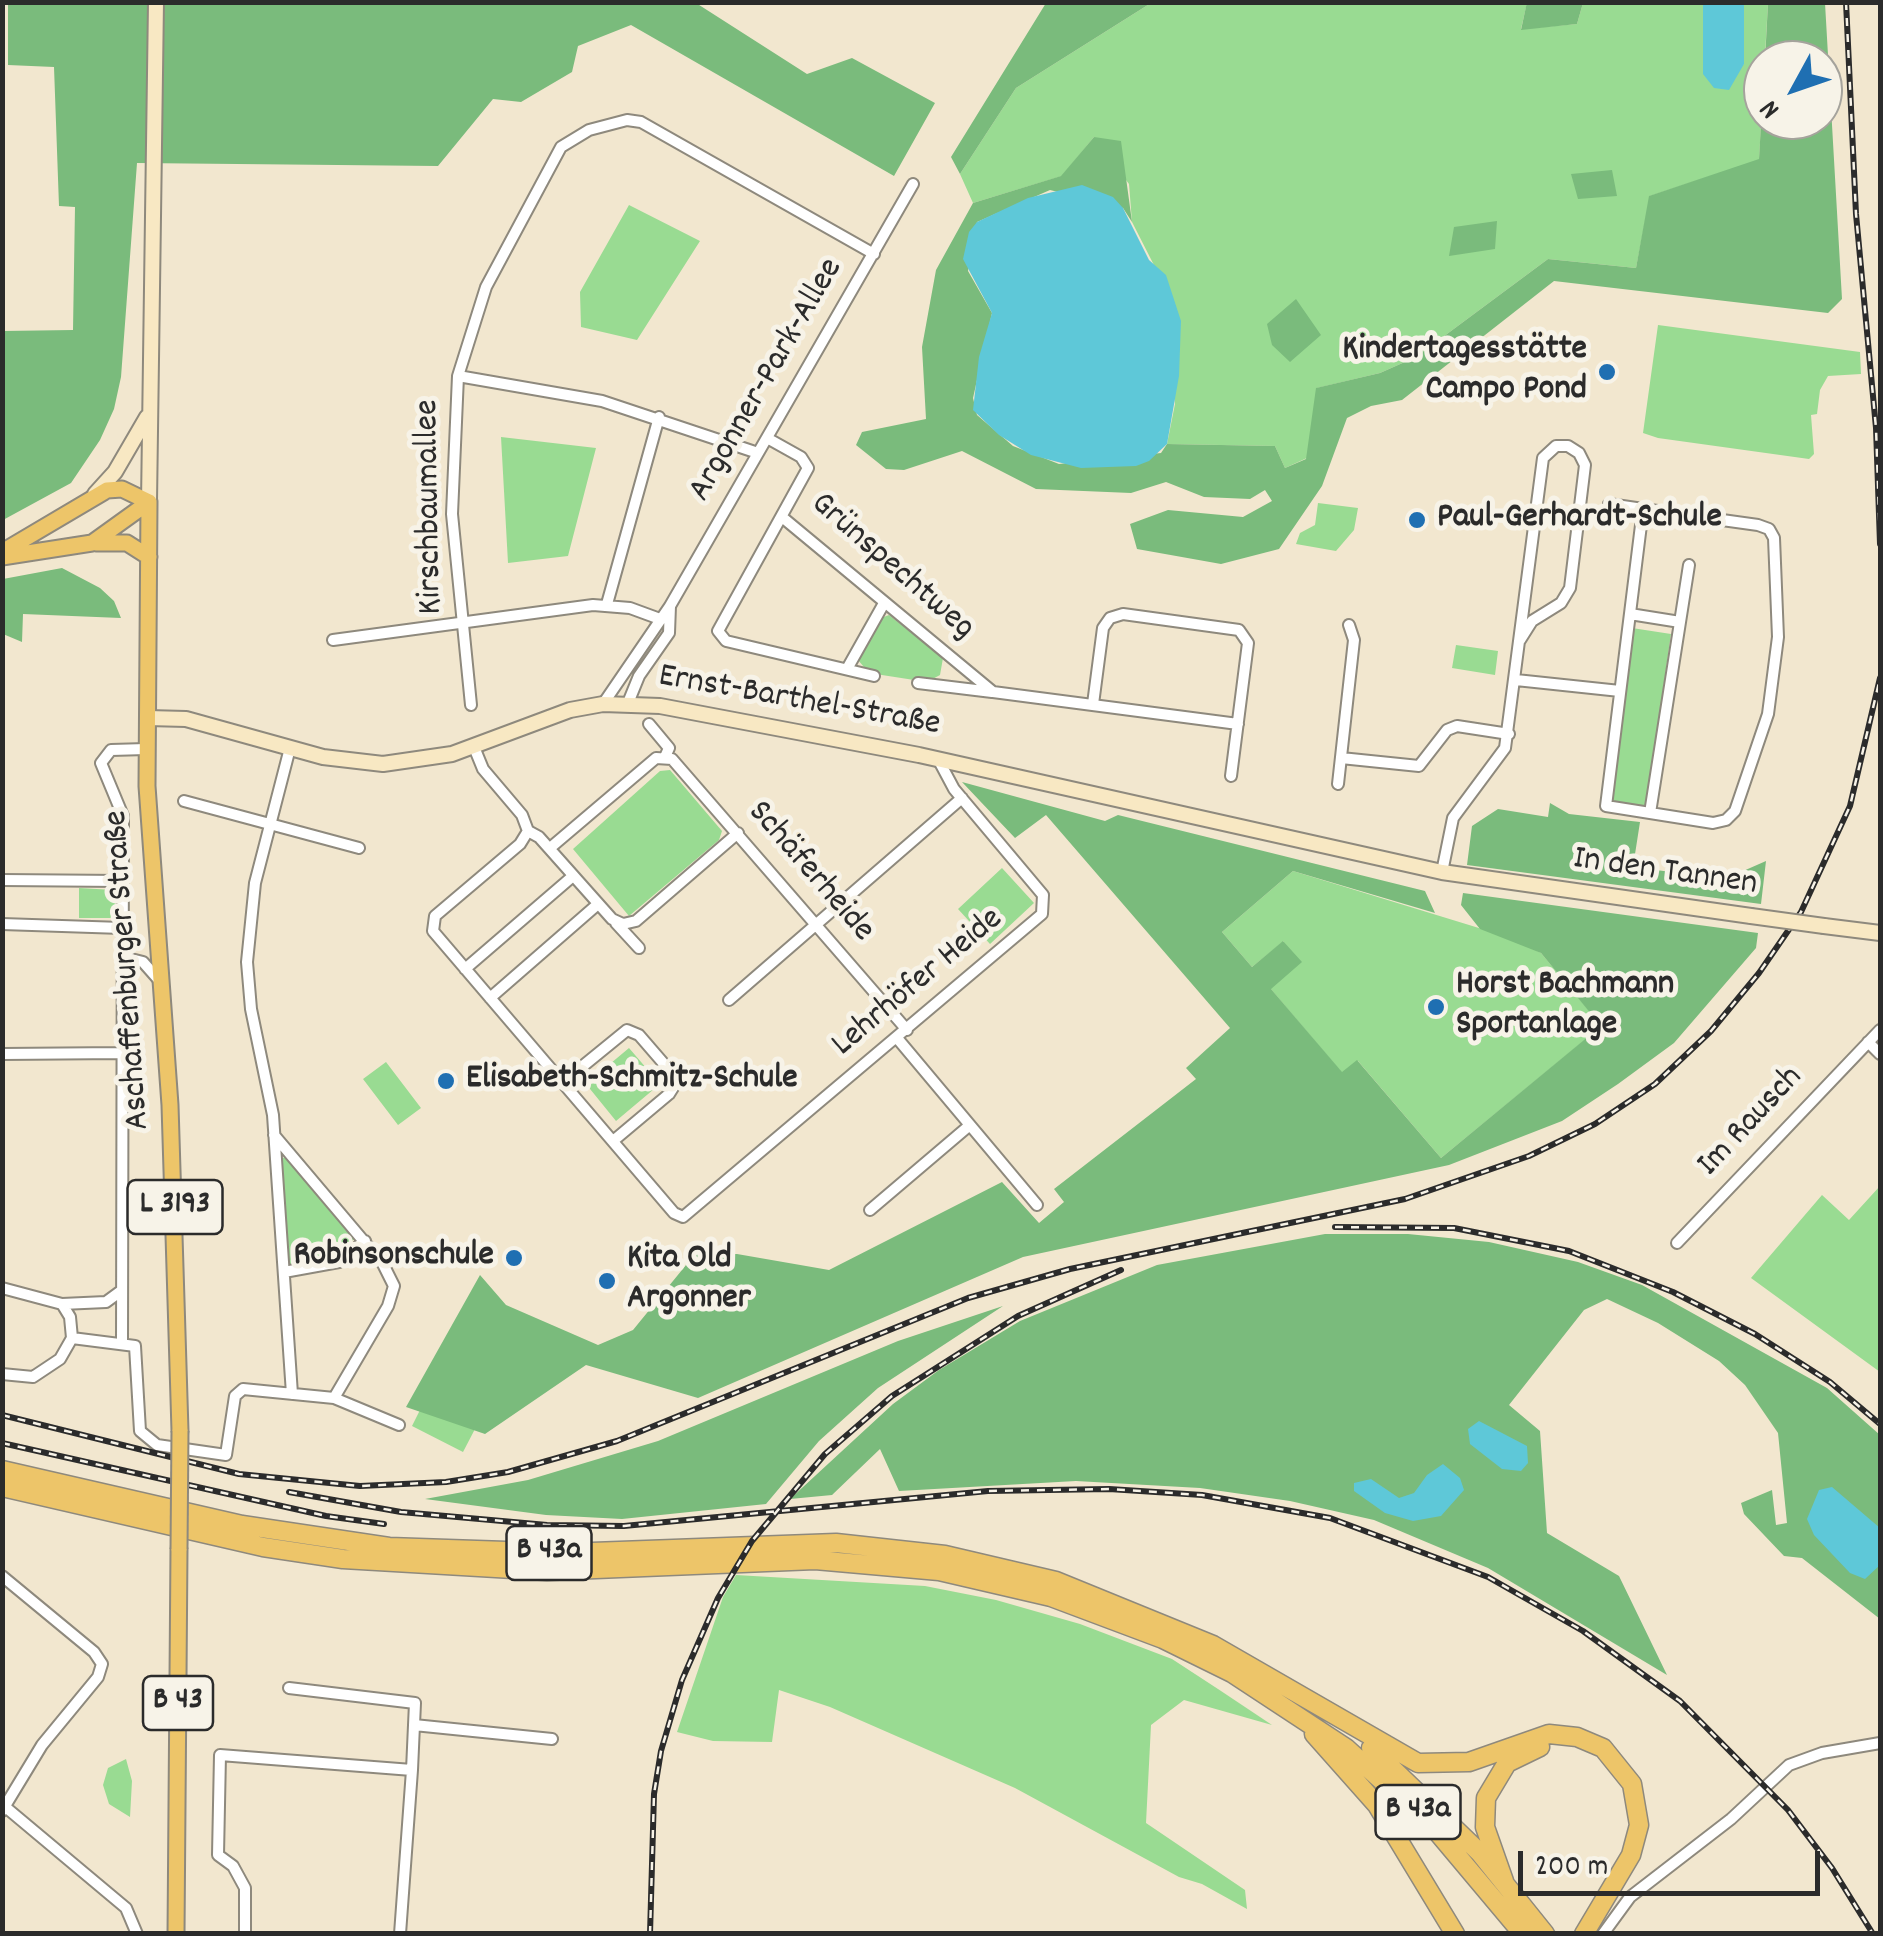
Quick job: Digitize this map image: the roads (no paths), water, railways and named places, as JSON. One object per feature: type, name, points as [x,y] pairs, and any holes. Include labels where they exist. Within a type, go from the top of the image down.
[{"type":"highway","name":"B 43a","points":[[2,1470],[242,1525],[389,1547],[549,1553],[836,1543],[991,1564],[1098,1595],[1175,1627],[1250,1665],[1323,1711],[1422,1794],[1504,1881],[1545,1933]]},
{"type":"highway","name":"B 43a","points":[[2,1486],[263,1546],[406,1565],[547,1571],[815,1560],[939,1572],[1051,1597],[1140,1630],[1232,1673],[1294,1711],[1396,1790],[1460,1856],[1523,1934]]},
{"type":"highway","points":[[1294,1711],[1377,1805],[1455,1934]]},
{"type":"highway","points":[[1323,1711],[1389,1750],[1430,1764],[1469,1762],[1535,1736],[1577,1737],[1602,1748],[1632,1784],[1639,1812],[1635,1846],[1584,1934]]},
{"type":"highway","points":[[1504,1881],[1485,1827],[1490,1785],[1522,1752],[1562,1746],[1601,1762],[1623,1795],[1626,1833],[1614,1886]]},
{"type":"main road","points":[[2,554],[93,497],[115,488],[149,502]]},
{"type":"main road","points":[[92,543],[149,502]]},
{"type":"main road","name":"Aschaffenburger Straße","points":[[149,502],[146,749],[176,1242],[180,1431],[176,1934]]},
{"type":"main road","points":[[2,554],[92,543],[127,543],[149,556]]},
{"type":"street","name":"Aschaffenburger Straße","points":[[149,502],[156,2]]},
{"type":"street","name":"Kirschbaumallee","points":[[472,704],[461,623],[452,493],[458,376],[486,287],[550,160],[568,140],[589,130],[627,120],[648,125],[874,254]]},
{"type":"street","name":"Argonner-Park-Allee","points":[[603,704],[670,606],[913,184]]},
{"type":"street","points":[[458,376],[602,401],[758,453]]},
{"type":"street","points":[[93,497],[115,472],[150,412]]},
{"type":"street","points":[[607,604],[659,417]]},
{"type":"street","name":"Grünspechtweg","points":[[766,438],[807,465],[782,516],[882,604],[993,692]]},
{"type":"street","points":[[1442,872],[1453,818],[1501,756],[1509,734],[1522,592],[1543,458],[1556,446],[1568,446],[1580,454],[1585,470],[1570,588],[1562,603],[1532,620],[1520,640]]},
{"type":"street","points":[[1609,504],[1643,509],[1768,529],[1774,538],[1777,618],[1768,714],[1736,811],[1726,820],[1713,823],[1606,806],[1643,509]]},
{"type":"street","points":[[782,516],[718,630],[726,641],[874,676]]},
{"type":"street","points":[[1650,813],[1689,564]]},
{"type":"street","points":[[1522,592],[1530,603],[1546,611]]},
{"type":"street","points":[[333,640],[607,604],[660,619]]},
{"type":"street","points":[[847,668],[882,604]]},
{"type":"street","name":"Argonner-Park-Allee","points":[[628,703],[639,676],[669,633],[670,606]]},
{"type":"street","points":[[1092,704],[1106,622],[1123,614],[1239,630],[1248,638],[1231,776]]},
{"type":"street","points":[[1630,614],[1680,622]]},
{"type":"street","points":[[1338,784],[1354,640],[1349,626]]},
{"type":"street","points":[[1516,680],[1620,692]]},
{"type":"street","name":"Grünspechtweg","points":[[918,683],[1238,724]]},
{"type":"street","name":"Ernst-Barthel-Straße","points":[[148,718],[186,719],[350,762],[383,764],[414,762],[474,747],[536,720],[603,704],[628,703],[737,718],[938,759],[1442,872]]},
{"type":"street","name":"Schäferheide","points":[[648,724],[668,748],[666,756],[678,762],[907,1030]]},
{"type":"street","points":[[1341,758],[1420,766],[1447,730],[1457,726],[1509,734]]},
{"type":"street","points":[[474,747],[482,769],[522,814],[528,831],[550,848],[639,948]]},
{"type":"street","points":[[290,748],[253,894],[247,962],[274,1134],[292,1394]]},
{"type":"street","points":[[122,1342],[123,816],[100,763],[111,750],[146,749]]},
{"type":"street","points":[[550,848],[656,758],[666,756]]},
{"type":"street","name":"Lehrhöfer Heide","points":[[613,1141],[674,1213],[683,1217],[1042,914],[1043,895],[962,798],[938,759]]},
{"type":"street","points":[[729,1000],[962,798]]},
{"type":"street","points":[[184,801],[359,848]]},
{"type":"street","points":[[528,831],[520,844],[431,923],[432,930],[562,1083],[613,1141],[674,1086],[671,1072],[639,1035],[627,1030],[562,1083]]},
{"type":"street","points":[[612,918],[623,924],[636,921],[738,833]]},
{"type":"street","name":"In den Tannen","points":[[1442,872],[1880,933]]},
{"type":"street","points":[[465,969],[574,876]]},
{"type":"street","points":[[2,880],[122,881]]},
{"type":"street","points":[[490,998],[598,904]]},
{"type":"street","points":[[2,924],[122,928]]},
{"type":"street","points":[[123,957],[143,962],[160,984]]},
{"type":"street","name":"Im Rausch","points":[[1677,1243],[1880,1030]]},
{"type":"street","points":[[897,1038],[1037,1205]]},
{"type":"street","points":[[1868,1042],[1880,1054]]},
{"type":"street","points":[[2,1054],[123,1053]]},
{"type":"street","points":[[870,1210],[970,1125]]},
{"type":"street","points":[[274,1134],[390,1273],[394,1293],[334,1398]]},
{"type":"street","points":[[284,1272],[339,1262],[365,1241]]},
{"type":"street","points":[[2,1288],[62,1304],[106,1302],[122,1290]]},
{"type":"street","points":[[2,1374],[28,1378],[42,1374],[60,1359],[72,1338],[70,1317],[62,1304]]},
{"type":"street","points":[[72,1338],[132,1343],[139,1354],[140,1431],[147,1440],[163,1447],[226,1455],[238,1392],[334,1398],[399,1425]]},
{"type":"street","points":[[2,1576],[94,1652],[102,1664],[98,1677],[42,1745],[4,1807],[126,1908],[137,1934]]},
{"type":"street","points":[[289,1688],[415,1703],[400,1934]]},
{"type":"street","points":[[414,1726],[552,1740]]},
{"type":"street","points":[[1603,1934],[1630,1897],[1731,1819],[1789,1765],[1822,1752],[1880,1743]]},
{"type":"street","points":[[245,1934],[245,1888],[232,1866],[218,1855],[220,1755],[412,1770]]},
{"type":"water","points":[[1703,3],[1744,3],[1743,66],[1729,90],[1714,88],[1703,74]]},
{"type":"water","points":[[1082,185],[1113,197],[1123,208],[1149,260],[1166,275],[1181,321],[1179,376],[1167,444],[1149,461],[1136,466],[1081,468],[1031,455],[999,435],[973,410],[979,357],[992,313],[963,259],[969,232],[977,222],[1028,198]]},
{"type":"water","points":[[1479,1421],[1527,1446],[1528,1463],[1521,1471],[1502,1469],[1470,1444],[1468,1429]]},
{"type":"water","points":[[1443,1464],[1460,1478],[1464,1490],[1441,1516],[1413,1521],[1385,1513],[1354,1491],[1354,1483],[1371,1479],[1399,1498],[1414,1493],[1427,1475]]},
{"type":"water","points":[[1832,1487],[1880,1528],[1880,1565],[1865,1579],[1850,1573],[1814,1535],[1807,1519],[1819,1490]]},
{"type":"railway","points":[[1846,2],[1856,214],[1876,428],[1880,544]]},
{"type":"railway","points":[[2,1415],[239,1474],[360,1486],[446,1482],[508,1472],[617,1441],[968,1298],[1070,1269],[1405,1199],[1529,1156],[1595,1124],[1655,1084],[1711,1031],[1759,973],[1801,912],[1850,806],[1880,678]]},
{"type":"railway","points":[[1335,1227],[1454,1228],[1569,1251],[1673,1292],[1755,1334],[1830,1382],[1880,1424]]},
{"type":"railway","points":[[650,1934],[654,1794],[661,1751],[682,1680],[718,1598],[752,1541],[825,1454],[892,1396],[1018,1316],[1121,1270]]},
{"type":"railway","points":[[2,1443],[326,1516],[384,1524]]},
{"type":"railway","points":[[289,1492],[401,1512],[547,1525],[624,1526],[988,1491],[1109,1489],[1202,1495],[1330,1518],[1488,1577],[1583,1631],[1680,1701],[1788,1810],[1832,1868],[1873,1934]]},
{"type":"place","name":"Kindertagesstätte Campo Pond","points":[[1607,372]]},
{"type":"place","name":"Paul-Gerhardt-Schule","points":[[1417,520]]},
{"type":"place","name":"Horst Bachmann Sportanlage","points":[[1436,1007]]},
{"type":"place","name":"Elisabeth-Schmitz-Schule","points":[[446,1081]]},
{"type":"place","name":"Robinsonschule","points":[[514,1258]]},
{"type":"place","name":"Kita Old Argonner","points":[[607,1281]]}]
